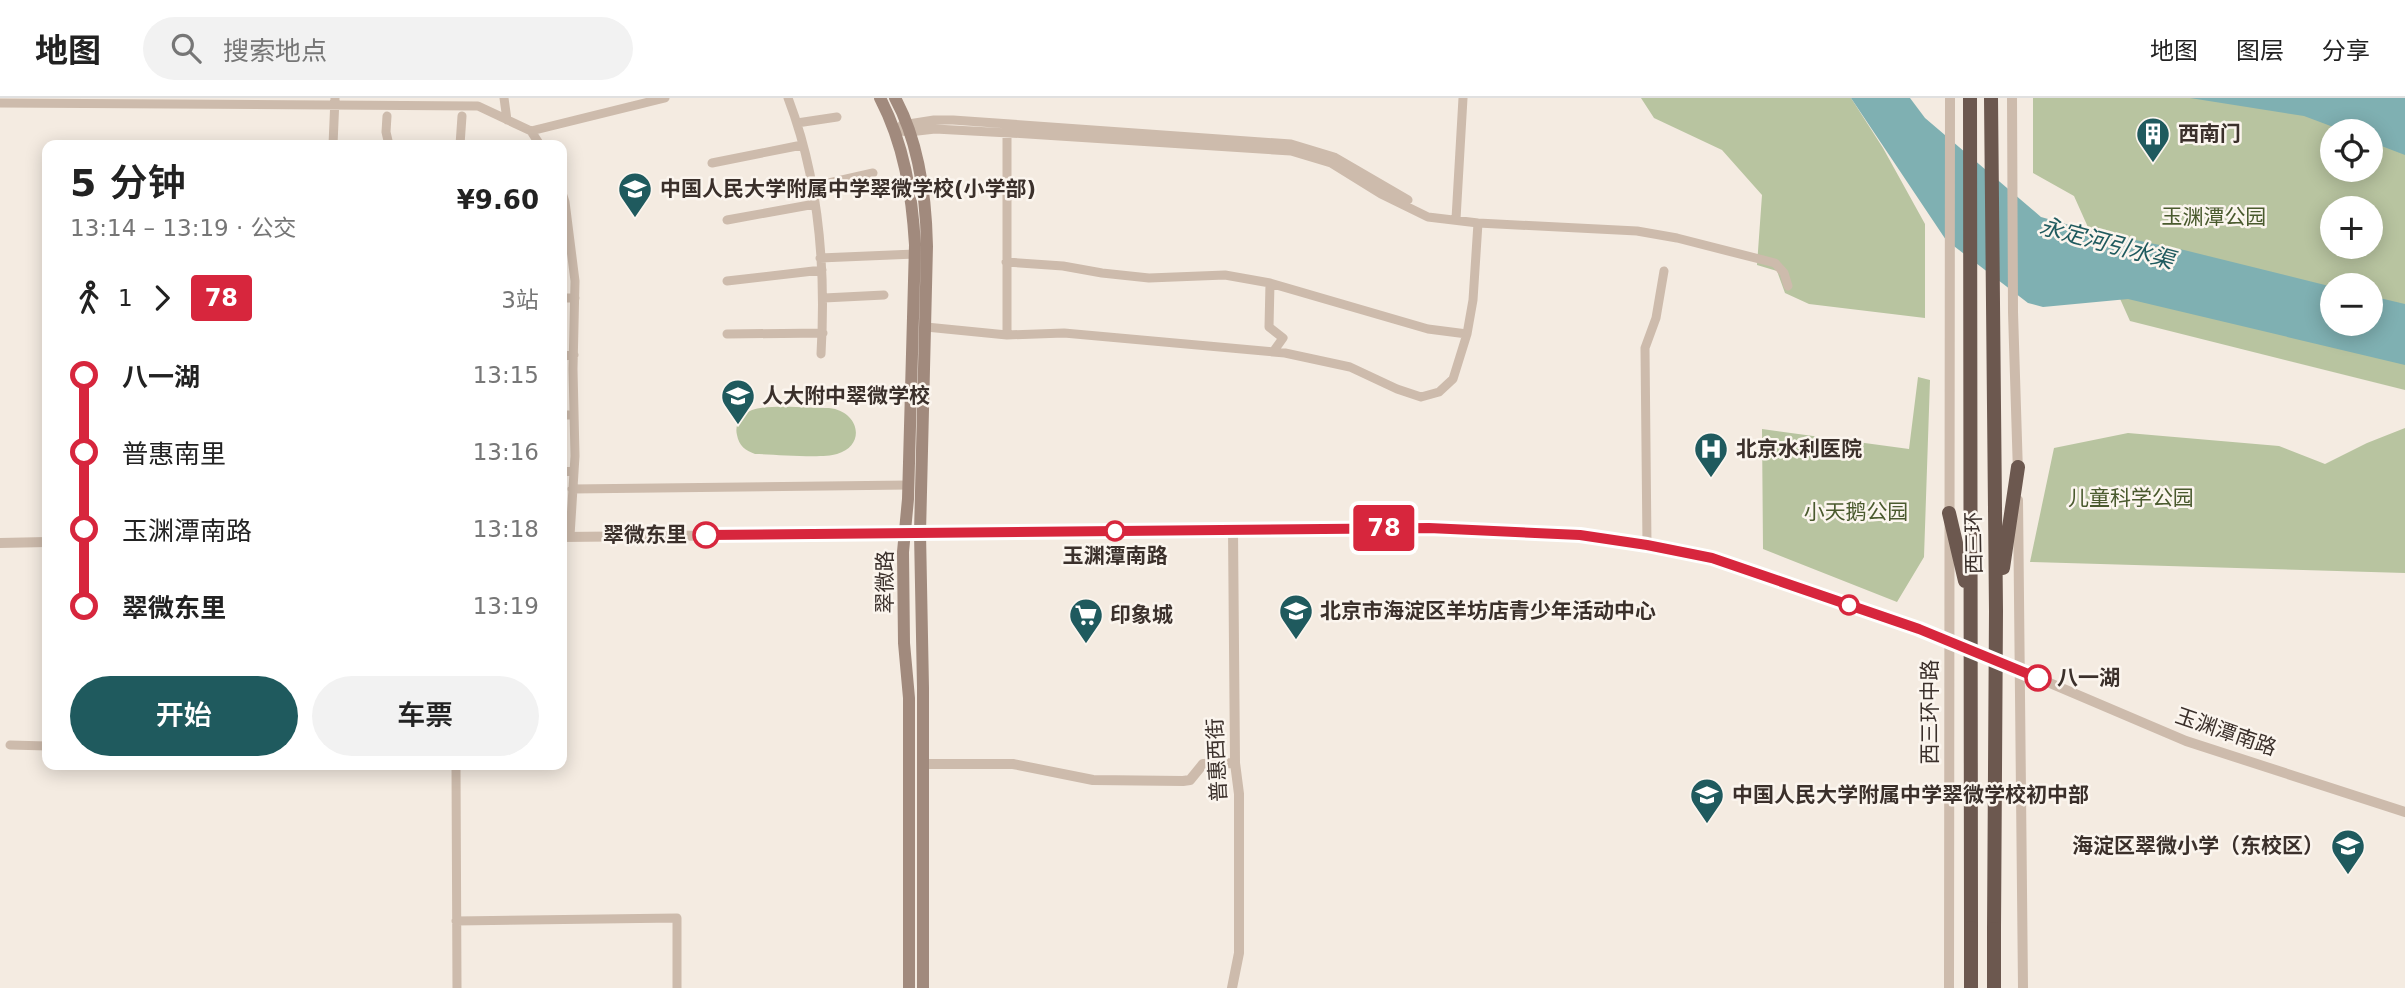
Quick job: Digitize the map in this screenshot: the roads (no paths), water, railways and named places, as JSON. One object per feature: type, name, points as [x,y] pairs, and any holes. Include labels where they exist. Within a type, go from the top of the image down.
[{"type":"highway","name":"西三环","points":[[1970,98],[1971,988]]},
{"type":"highway","name":"西三环","points":[[1991,98],[1996,611],[1994,988]]},
{"type":"highway","points":[[1996,611],[2018,467]]},
{"type":"highway","points":[[1949,513],[1970,606]]},
{"type":"main road","name":"翠微路","points":[[880,98],[903,128],[906,171],[913,209],[915,254],[909,485],[903,552],[904,643],[909,698],[909,988]]},
{"type":"main road","name":"翠微路","points":[[895,98],[903,128],[919,168],[926,207],[926,327],[920,533],[923,988]]},
{"type":"street","points":[[504,98],[507,120]]},
{"type":"street","points":[[531,131],[627,102],[664,98]]},
{"type":"street","points":[[788,98],[797,123],[815,204],[824,298],[821,354]]},
{"type":"street","points":[[1457,219],[1463,98]]},
{"type":"street","points":[[2012,98],[2023,988]]},
{"type":"street","name":"西三环中路","points":[[1949,988],[1950,100]]},
{"type":"street","points":[[333,140],[335,102]]},
{"type":"street","points":[[0,103],[335,102],[478,106],[531,131],[537,140]]},
{"type":"street","points":[[387,116],[388,140]]},
{"type":"street","points":[[460,140],[462,116]]},
{"type":"street","points":[[797,123],[837,117]]},
{"type":"street","points":[[903,128],[1007,129],[1291,151],[1331,163],[1381,194],[1428,217],[1478,223],[1637,231],[1677,238],[1775,262],[1784,273],[1788,286]]},
{"type":"street","points":[[1007,129],[1007,335]]},
{"type":"street","points":[[712,163],[802,145]]},
{"type":"street","points":[[811,187],[873,173]]},
{"type":"street","points":[[727,220],[815,204]]},
{"type":"street","points":[[567,218],[575,281],[573,471],[567,529]]},
{"type":"street","points":[[926,327],[1007,335],[1064,333],[1285,353],[1350,367],[1420,397],[1439,392],[1453,379],[1467,334],[1473,300],[1478,223]]},
{"type":"street","points":[[820,258],[915,254]]},
{"type":"street","points":[[1006,262],[1063,266],[1102,274],[1149,278],[1225,275],[1270,283],[1428,329],[1467,334]]},
{"type":"street","points":[[727,281],[822,270]]},
{"type":"street","points":[[1647,545],[1645,348],[1656,318],[1664,271]]},
{"type":"street","points":[[1270,283],[1269,327],[1283,338],[1273,352]]},
{"type":"street","points":[[824,298],[884,295]]},
{"type":"street","points":[[567,298],[575,298]]},
{"type":"street","points":[[727,334],[822,333]]},
{"type":"street","points":[[567,356],[574,355]]},
{"type":"street","points":[[567,415],[574,415]]},
{"type":"street","points":[[567,472],[573,471]]},
{"type":"street","points":[[572,489],[909,485]]},
{"type":"street","points":[[567,537],[1429,528],[1580,535],[1712,558],[1919,629]]},
{"type":"street","name":"普惠西街","points":[[1232,988],[1239,953],[1239,794],[1235,763],[1233,530]]},
{"type":"street","points":[[0,543],[42,542]]},
{"type":"street","name":"玉渊潭南路","points":[[2038,678],[2186,741],[2405,811]]},
{"type":"street","points":[[10,746],[42,746]]},
{"type":"street","points":[[922,764],[1013,764],[1093,780],[1183,781],[1190,780],[1203,764],[1235,763]]},
{"type":"street","points":[[456,770],[457,988]]},
{"type":"street","points":[[456,921],[677,918],[677,988]]},
{"type":"water","name":"永定河引水渠","points":[[1851,98],[1910,98],[1925,118],[2041,217],[2320,284],[2320,336],[2383,336],[2383,299],[2405,304],[2405,365],[2128,299],[2043,307],[2028,303],[1946,240]]},
{"type":"water","points":[[2190,98],[2405,98],[2405,155],[2383,147],[2383,119],[2320,119],[2320,122],[2304,116]]},
{"type":"tunnel","points":[[1919,629],[2038,678]]},
{"type":"place","name":"西南门","points":[[2153,164]]},
{"type":"place","name":"中国人民大学附属中学翠微学校(小学部)","points":[[635,219]]},
{"type":"place","name":"人大附中翠微学校","points":[[738,426]]},
{"type":"place","name":"北京水利医院","points":[[1711,479]]},
{"type":"place","name":"玉渊潭南路","points":[[1115,531]]},
{"type":"place","name":"翠微东里","points":[[706,535]]},
{"type":"place","name":"北京市海淀区羊坊店青少年活动中心","points":[[1296,641]]},
{"type":"place","name":"印象城","points":[[1086,645]]},
{"type":"place","name":"八一湖","points":[[2038,678]]},
{"type":"place","name":"中国人民大学附属中学翠微学校初中部","points":[[1707,825]]},
{"type":"place","name":"海淀区翠微小学（东校区）","points":[[2348,876]]},
{"type":"park label","name":"玉渊潭公园","points":[[2214,217]]},
{"type":"park label","name":"儿童科学公园","points":[[2131,498]]},
{"type":"park label","name":"小天鹅公园","points":[[1856,512]]}]
